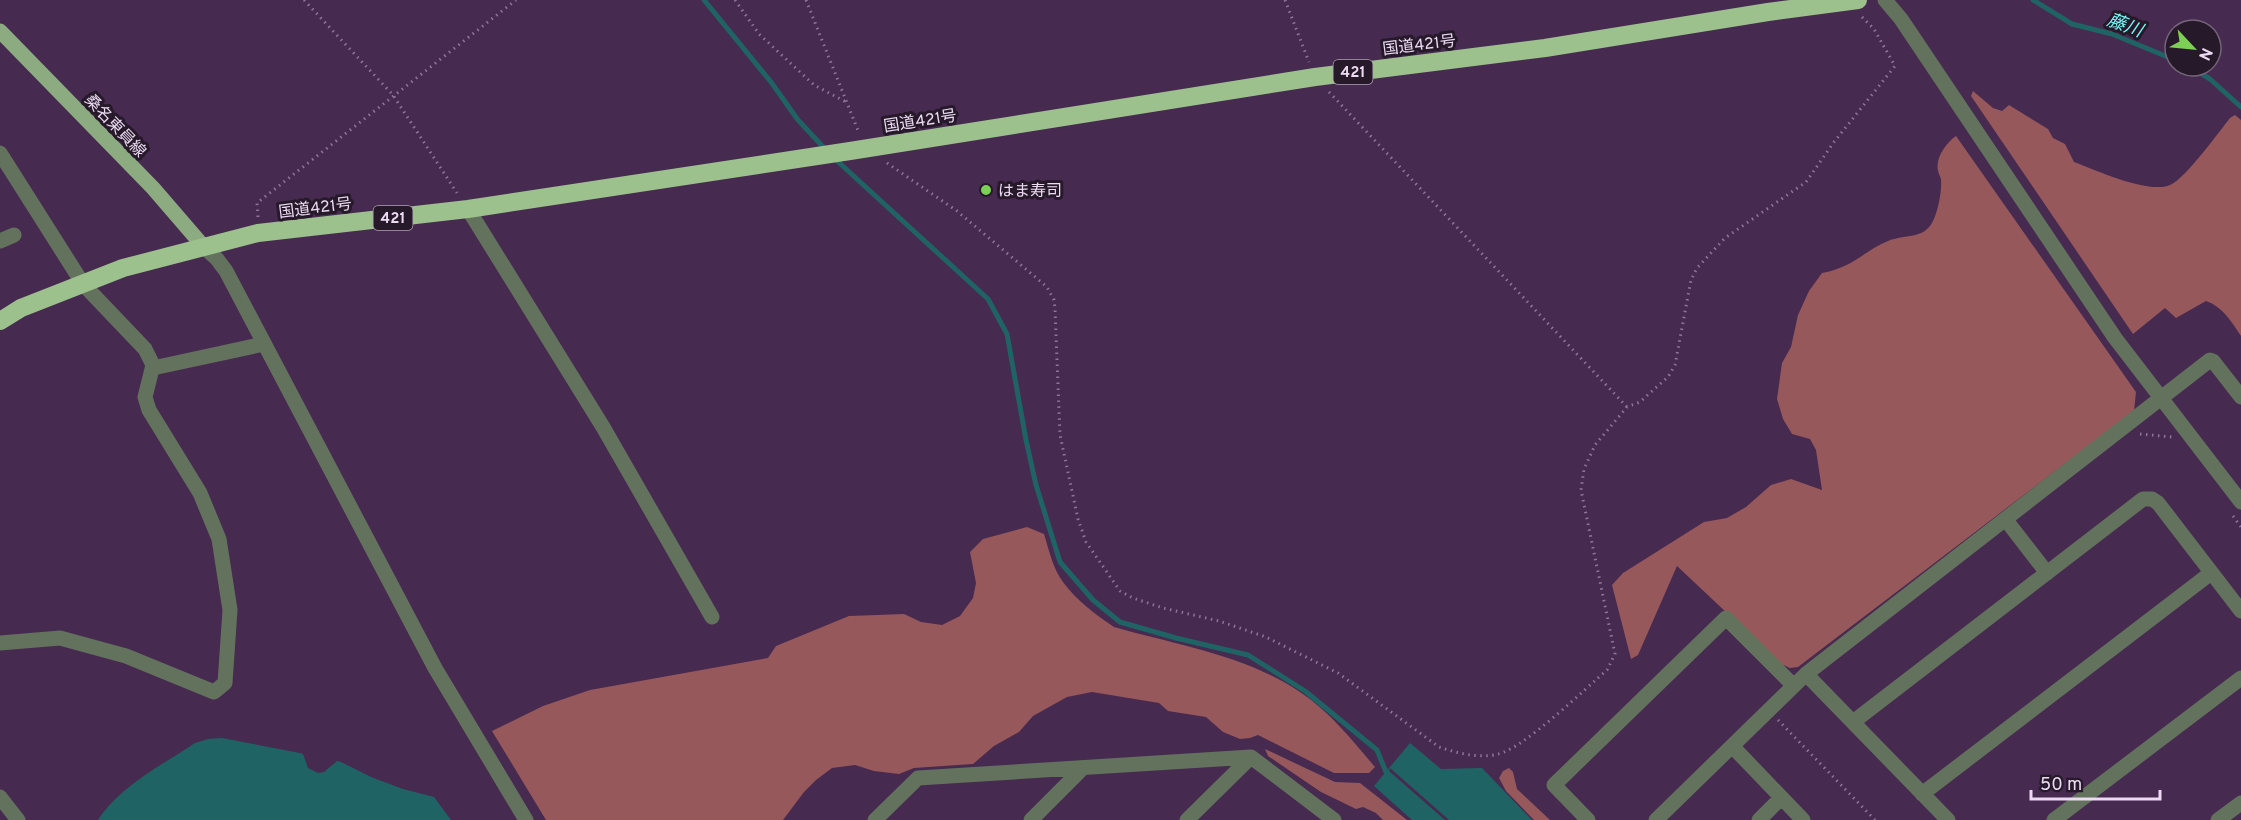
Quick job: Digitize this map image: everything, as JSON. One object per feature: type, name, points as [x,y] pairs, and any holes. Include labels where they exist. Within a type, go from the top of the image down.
[{"type":"highway","name":"国道421号","points":[[1,318],[123,268],[258,233],[468,209],[1315,77],[1545,48],[1849,1]]},
{"type":"main road","name":"桑名東員線","points":[[0,31],[153,188],[203,246]]},
{"type":"street","points":[[1885,0],[2115,338],[2161,399],[2234,506]]},
{"type":"street","points":[[0,153],[82,284],[145,350],[153,368],[144,397],[149,410],[200,493],[219,539],[230,610],[225,683],[214,692],[126,656],[60,638],[0,643]]},
{"type":"street","points":[[468,209],[603,427],[712,617]]},
{"type":"street","points":[[203,246],[218,259],[226,271],[429,658],[525,820]]},
{"type":"street","points":[[153,368],[264,344]]},
{"type":"street","points":[[1656,820],[1806,674],[2210,360],[2239,391]]},
{"type":"street","points":[[1853,722],[2143,499],[2152,499],[2158,504],[2241,611]]},
{"type":"street","points":[[2006,520],[2047,573]]},
{"type":"street","points":[[1922,794],[2211,573]]},
{"type":"street","points":[[1588,820],[1554,785],[1726,618],[1793,685]]},
{"type":"street","points":[[1806,674],[1948,820]]},
{"type":"street","points":[[2054,820],[2241,678]]},
{"type":"street","points":[[1731,746],[1803,820]]},
{"type":"street","points":[[1187,820],[1251,757]]},
{"type":"street","points":[[875,820],[918,778],[1251,757],[1334,820]]},
{"type":"street","points":[[1031,820],[1083,768]]},
{"type":"street","points":[[0,797],[18,820]]},
{"type":"street","points":[[1759,820],[1781,798]]},
{"type":"street","points":[[2218,820],[2241,803]]},
{"type":"path","points":[[304,0],[393,95],[468,209]]},
{"type":"path","points":[[258,233],[257,203],[516,0]]},
{"type":"path","points":[[735,0],[759,34],[814,85],[848,103]]},
{"type":"path","points":[[806,0],[848,103],[857,150],[957,211],[1047,287],[1054,300],[1060,435],[1077,519],[1086,542],[1120,591],[1163,608],[1219,621],[1266,637],[1338,673],[1439,747],[1454,752],[1484,756],[1501,754],[1523,741],[1607,670],[1613,661],[1615,654],[1581,490],[1584,469],[1595,445],[1627,407],[1640,402],[1668,376],[1675,365],[1691,280],[1697,268],[1725,238],[1806,182],[1834,142],[1895,66],[1874,29],[1849,1]]},
{"type":"path","points":[[1285,0],[1315,77],[1627,407]]},
{"type":"path","points":[[2136,433],[2172,437]]},
{"type":"path","points":[[2234,506],[2241,527]]},
{"type":"path","points":[[1778,720],[1875,820]]},
{"type":"shaded area","points":[[1973,91],[1993,108],[2002,111],[2009,105],[2048,129],[2053,138],[2065,144],[2074,162],[2123,180],[2151,187],[2163,187],[2178,180],[2230,118],[2235,115],[2241,120],[2241,336],[2222,311],[2206,301],[2176,318],[2165,308],[2133,334],[1971,96]]},
{"type":"shaded area","points":[[1956,136],[2136,392],[2134,411],[1798,667],[1790,668],[1781,664],[1677,566],[1638,655],[1631,659],[1612,585],[1623,573],[1704,522],[1727,518],[1746,507],[1771,485],[1791,479],[1822,490],[1816,450],[1810,439],[1792,434],[1783,419],[1777,399],[1782,363],[1791,347],[1798,315],[1809,291],[1822,273],[1842,267],[1888,241],[1919,234],[1929,227],[1935,217],[1940,195],[1941,180],[1938,161],[1945,147]]},
{"type":"shaded area","points":[[1027,527],[1044,534],[1054,565],[1068,589],[1093,612],[1114,627],[1210,652],[1279,679],[1321,708],[1375,767],[1369,773],[1334,773],[1258,735],[1240,739],[1223,732],[1206,717],[1168,711],[1159,703],[1092,692],[1067,697],[1033,716],[1019,732],[994,746],[973,764],[914,768],[899,774],[874,771],[855,765],[832,768],[804,792],[783,820],[546,820],[492,731],[543,706],[590,690],[768,658],[776,646],[849,616],[904,614],[921,622],[942,625],[960,616],[973,598],[976,583],[970,552],[983,539]]},
{"type":"shaded area","points":[[222,738],[303,754],[308,768],[318,773],[324,772],[337,761],[341,762],[371,777],[434,797],[451,820],[98,820],[130,786],[156,768],[195,743]]},
{"type":"shaded area","points":[[1410,743],[1441,769],[1482,768],[1532,820],[1449,820],[1390,768],[1389,771],[1445,820],[1412,820],[1374,786]]},
{"type":"shaded area","points":[[1265,749],[1335,782],[1360,783],[1407,820],[1383,820],[1376,813],[1363,807],[1356,809],[1321,792],[1268,756]]},
{"type":"shaded area","points":[[1509,768],[1513,772],[1517,789],[1550,820],[1534,820],[1506,791],[1499,778],[1503,771]]},
{"type":"waterway","points":[[704,0],[771,82],[798,120],[826,150]]},
{"type":"waterway","name":"藤川","points":[[2033,0],[2072,24],[2112,34],[2163,55]]},
{"type":"waterway","name":"藤川","points":[[2208,78],[2241,107]]},
{"type":"waterway","points":[[834,158],[988,299],[1007,334],[1036,485],[1060,562],[1093,600],[1120,622],[1248,655],[1305,691],[1377,750],[1390,776]]},
{"type":"place","name":"はま寿司","points":[[986,190]]}]
